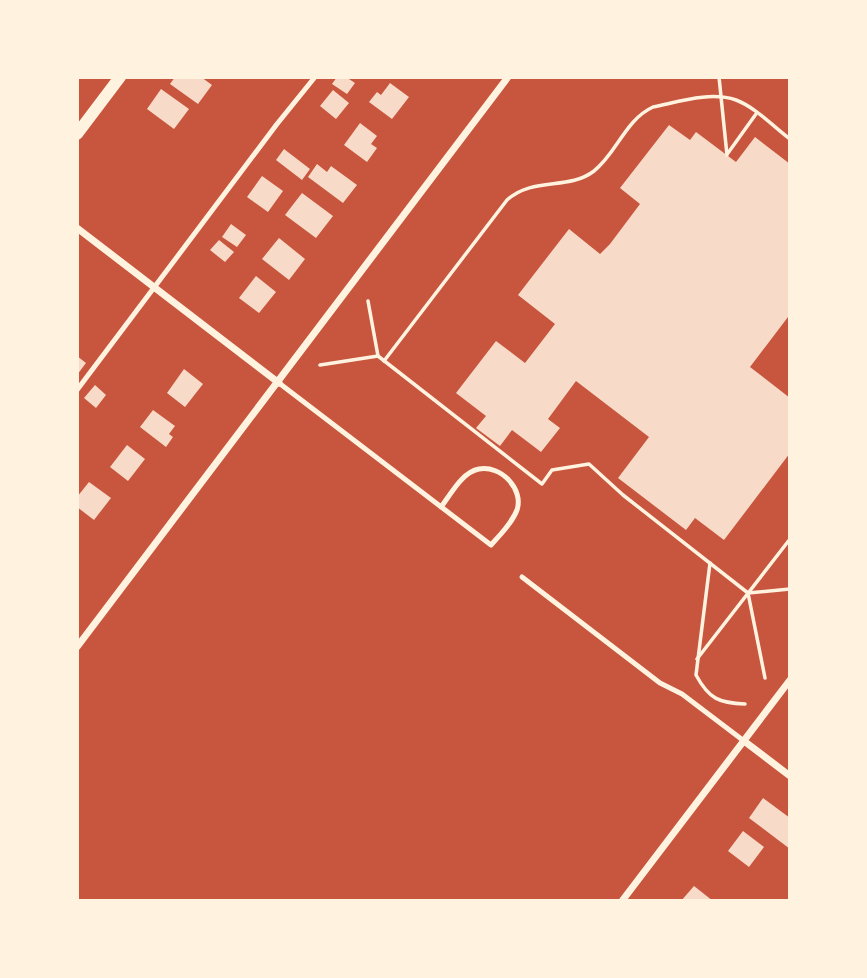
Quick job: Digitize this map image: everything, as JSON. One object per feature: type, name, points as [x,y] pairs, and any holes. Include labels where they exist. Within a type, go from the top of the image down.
[{"type":"street","points":[[77,134],[120,77]]},
{"type":"street","points":[[77,648],[508,77]]},
{"type":"street","points":[[77,228],[279,383]]},
{"type":"street","points":[[622,901],[790,680]]},
{"type":"street","points":[[744,741],[790,776]]},
{"type":"lane","points":[[77,390],[315,77]]},
{"type":"lane","points":[[279,383],[441,507],[491,545],[518,508],[517,494],[508,479],[496,471],[480,469],[468,474],[441,507]]},
{"type":"lane","points":[[522,577],[660,683],[682,694],[744,741]]},
{"type":"path","points":[[719,77],[727,155],[757,113]]},
{"type":"path","points":[[384,361],[516,192],[527,186],[567,181],[593,172],[635,120],[653,107],[712,97],[737,100],[790,139]]},
{"type":"path","points":[[368,301],[378,355],[542,484],[552,470],[589,464],[623,495],[748,593],[765,678]]},
{"type":"path","points":[[320,365],[378,355]]},
{"type":"path","points":[[696,660],[790,539]]},
{"type":"path","points":[[709,563],[696,675],[705,690],[714,698],[727,704],[745,704]]},
{"type":"path","points":[[748,593],[790,589]]},
{"type":"building","points":[[175,77],[201,77],[212,85],[198,104],[170,84]]},
{"type":"building","points":[[337,77],[346,77],[355,83],[347,94],[332,84]]},
{"type":"building","points":[[390,83],[409,97],[392,119],[369,102],[377,92],[381,95]]},
{"type":"building","points":[[161,89],[189,109],[174,129],[147,109]]},
{"type":"building","points":[[333,90],[349,103],[336,119],[320,106]]},
{"type":"building","points":[[360,123],[377,136],[371,144],[377,148],[367,162],[344,145]]},
{"type":"building","points":[[669,125],[690,140],[696,132],[736,162],[755,137],[790,164],[790,318],[788,317],[750,367],[790,398],[790,453],[724,540],[695,518],[686,530],[618,478],[649,437],[576,381],[548,419],[560,428],[541,452],[512,430],[500,446],[476,428],[486,416],[456,393],[496,341],[525,363],[555,324],[518,295],[569,229],[600,254],[610,244],[640,204],[620,188]]},
{"type":"building","points":[[284,149],[310,169],[302,180],[276,160]]},
{"type":"building","points":[[317,164],[327,172],[331,166],[357,185],[343,203],[308,177]]},
{"type":"building","points":[[262,176],[283,191],[268,212],[247,197]]},
{"type":"building","points":[[302,193],[333,216],[316,238],[285,215]]},
{"type":"building","points":[[231,224],[246,235],[237,247],[222,237]]},
{"type":"building","points":[[279,238],[305,259],[289,280],[262,259]]},
{"type":"building","points":[[219,240],[234,252],[225,262],[210,250]]},
{"type":"building","points":[[256,276],[276,292],[259,313],[239,298]]},
{"type":"building","points":[[77,356],[86,363],[77,375]]},
{"type":"building","points":[[184,369],[203,384],[185,407],[167,393]]},
{"type":"building","points":[[95,385],[106,395],[96,408],[84,398]]},
{"type":"building","points":[[153,410],[175,426],[169,434],[173,437],[166,447],[140,427]]},
{"type":"building","points":[[127,445],[145,459],[128,481],[110,467]]},
{"type":"building","points":[[89,482],[111,498],[94,520],[77,507],[77,497]]},
{"type":"building","points":[[763,798],[790,818],[790,849],[749,818]]},
{"type":"building","points":[[743,831],[764,847],[749,867],[728,851]]},
{"type":"building","points":[[694,886],[713,901],[681,901]]}]
